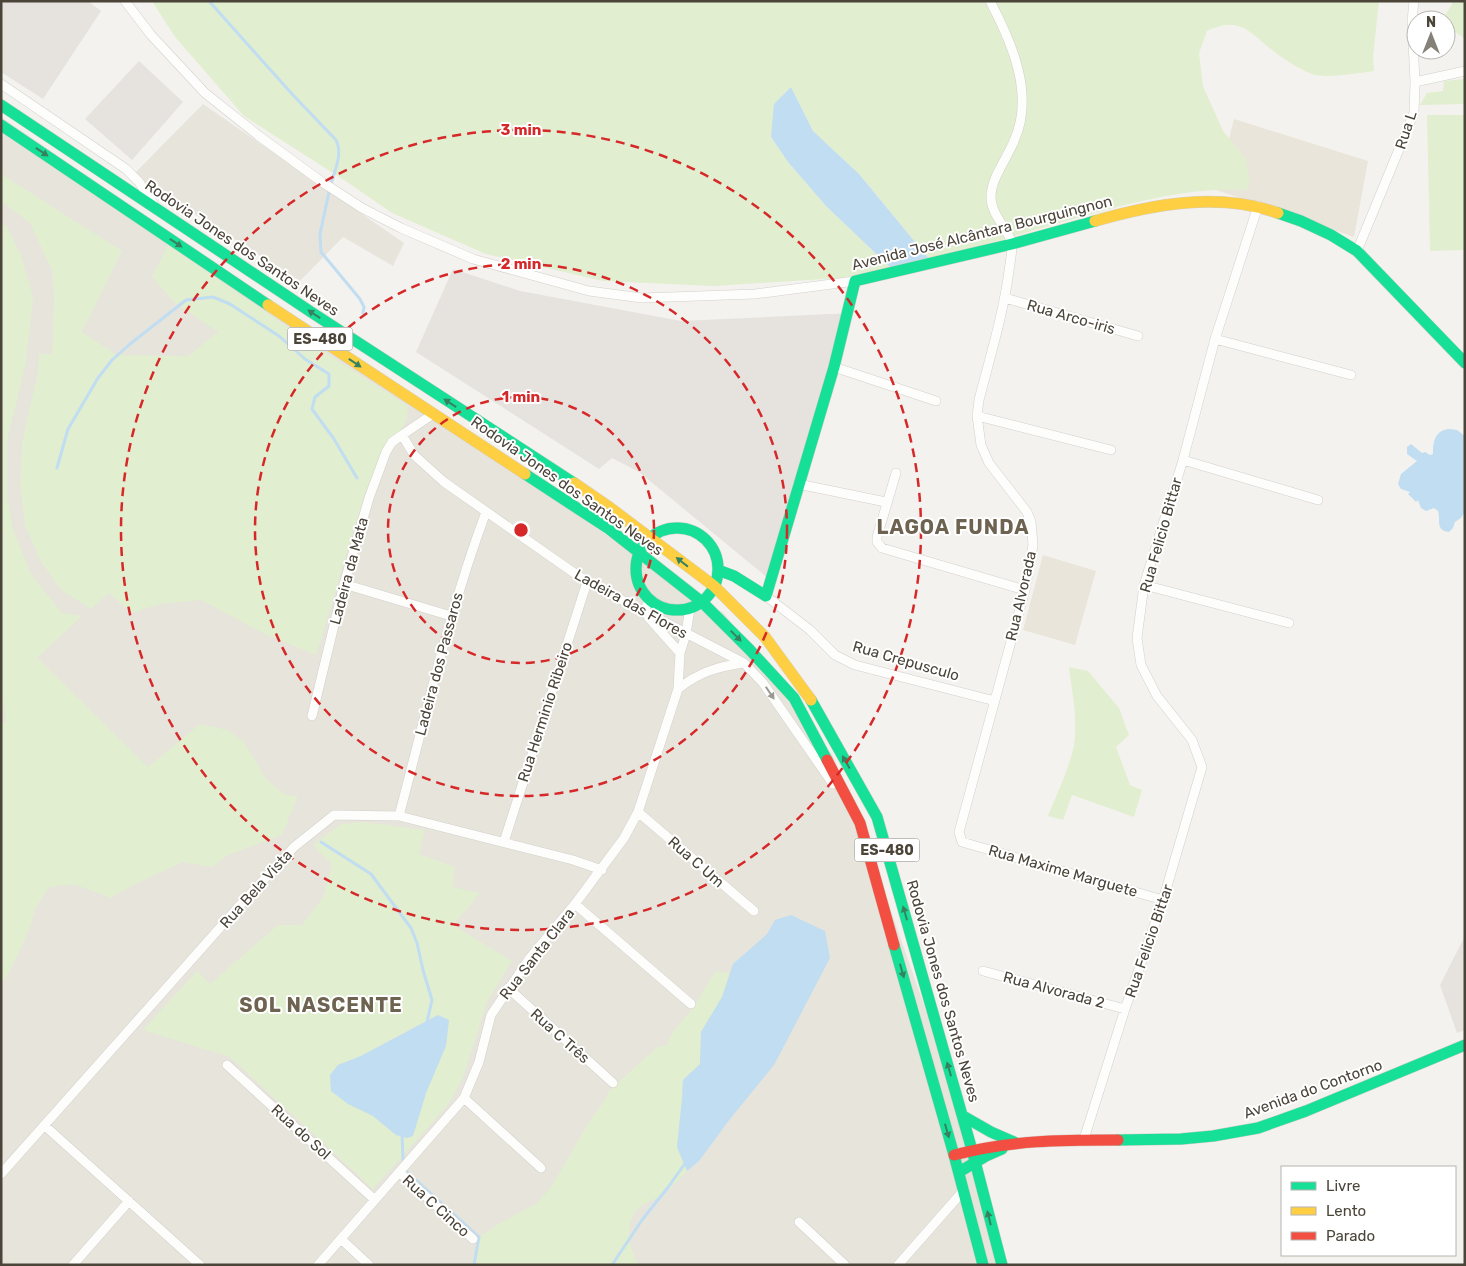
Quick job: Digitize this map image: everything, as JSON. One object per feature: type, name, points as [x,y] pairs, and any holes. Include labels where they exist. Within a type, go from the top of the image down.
[{"type":"main road","name":"Rodovia Jones dos Santos Neves","points":[[1,105],[159,212],[564,476],[651,537],[714,586],[764,637],[806,692],[878,817],[963,1116],[1002,1265]]},
{"type":"main road","name":"Rodovia Jones dos Santos Neves","points":[[1,125],[366,370],[609,529],[702,602],[794,698],[860,822],[964,1190],[983,1265]]},
{"type":"main road","name":"Avenida José Alcântara Bourguingnon","points":[[856,281],[1012,244],[1137,209],[1213,202],[1258,206],[1301,220],[1356,252],[1465,363]]},
{"type":"main road","points":[[766,596],[834,367],[856,281]]},
{"type":"main road","points":[[674,528],[687,529],[707,541],[716,556],[718,570],[714,586],[702,602],[690,608],[671,610],[650,600],[642,591],[637,580],[636,568],[639,552],[651,537],[661,531],[674,528]]},
{"type":"main road","name":"Rua Crepusculo","points":[[718,570],[734,576],[766,596]]},
{"type":"main road","name":"Avenida do Contorno","points":[[954,1155],[987,1146],[1016,1143],[1084,1139],[1172,1140],[1212,1136],[1257,1128],[1316,1107],[1465,1045]]},
{"type":"main road","points":[[963,1116],[991,1132],[1016,1143]]},
{"type":"main road","name":"Avenida do Contorno","points":[[958,1172],[1016,1143]]},
{"type":"street","name":"Avenida José Alcântara Bourguingnon","points":[[125,1],[151,36],[205,93],[259,136],[322,182],[362,208],[401,228],[473,259],[524,275],[589,291],[642,298],[755,294],[856,281]]},
{"type":"street","points":[[990,1],[1013,51],[1021,89],[1022,111],[1020,126],[1001,167],[991,195],[996,216],[1012,244]]},
{"type":"street","name":"Rua L","points":[[1356,252],[1414,113],[1415,82],[1412,20],[1414,1]]},
{"type":"street","points":[[1415,82],[1465,71]]},
{"type":"street","points":[[1,84],[126,170],[139,182],[159,212]]},
{"type":"street","name":"Rua Felicio Bittar","points":[[1084,1139],[1125,1009],[1163,900],[1202,767],[1192,740],[1157,696],[1140,664],[1137,638],[1144,585],[1183,460],[1215,339],[1258,206]]},
{"type":"street","name":"Rua Alvorada","points":[[962,842],[959,832],[1025,590],[1033,546],[1031,522],[1027,512],[989,463],[981,445],[977,416],[1005,298],[1012,244]]},
{"type":"street","name":"Rua Arco-iris","points":[[1005,298],[1138,336]]},
{"type":"street","points":[[1215,339],[1351,375]]},
{"type":"street","points":[[834,367],[936,401]]},
{"type":"street","points":[[402,436],[433,414]]},
{"type":"street","points":[[977,416],[1111,450]]},
{"type":"street","name":"Ladeira das Flores","points":[[402,436],[420,461],[444,482],[587,582],[744,664],[763,683],[860,822]]},
{"type":"street","name":"Ladeira da Mata","points":[[312,716],[344,584],[369,498],[389,446],[402,436]]},
{"type":"street","points":[[1183,460],[1318,500]]},
{"type":"street","points":[[896,473],[877,537],[882,548],[1025,590]]},
{"type":"street","points":[[798,484],[886,502]]},
{"type":"street","name":"Ladeira dos Passaros","points":[[399,816],[451,616],[486,512]]},
{"type":"street","name":"Rua Herminio Ribeiro","points":[[504,842],[587,582]]},
{"type":"street","points":[[344,584],[451,616]]},
{"type":"street","points":[[1144,585],[1289,622]]},
{"type":"street","name":"Rua Crepusculo","points":[[766,596],[810,630],[835,655],[856,666],[995,701]]},
{"type":"street","points":[[650,600],[643,611],[680,653]]},
{"type":"street","name":"Rua Santa Clara","points":[[318,1265],[464,1098],[479,1062],[491,1015],[529,959],[602,870],[624,838],[638,812],[678,689],[680,653],[686,634],[690,608]]},
{"type":"street","points":[[678,689],[687,681],[704,672],[720,666],[744,664]]},
{"type":"street","name":"Rua C Um","points":[[638,812],[754,911]]},
{"type":"street","name":"Rua Bela Vista","points":[[1,1174],[241,904],[294,847],[334,815],[399,816],[573,860],[602,870]]},
{"type":"street","name":"Rua Maxime Marguete","points":[[962,842],[1163,900]]},
{"type":"street","points":[[575,904],[691,1004]]},
{"type":"street","name":"Rua Alvorada 2","points":[[984,971],[1125,1009]]},
{"type":"street","name":"Rua C Três","points":[[508,988],[612,1083]]},
{"type":"street","name":"Rua do Sol","points":[[227,1065],[375,1200]]},
{"type":"street","points":[[464,1098],[541,1168]]},
{"type":"street","points":[[44,1126],[200,1265]]},
{"type":"street","name":"Rua C Cinco","points":[[399,1172],[473,1239]]},
{"type":"street","points":[[898,1265],[964,1190]]},
{"type":"street","points":[[73,1265],[129,1201]]},
{"type":"street","points":[[799,1222],[845,1265]]},
{"type":"street","points":[[341,1239],[369,1265]]},
{"type":"shaded area","points":[[1,1],[88,1],[101,11],[43,99],[1,72]]},
{"type":"shaded area","points":[[139,61],[183,102],[132,160],[85,119]]},
{"type":"shaded area","points":[[203,104],[404,243],[393,266],[343,237],[300,281],[133,175]]},
{"type":"shaded area","points":[[1,117],[433,414],[702,602],[723,612],[833,756],[860,823],[963,1116],[999,1265],[1,1265]]},
{"type":"shaded area","points":[[1234,119],[1368,161],[1354,237],[1216,190]]},
{"type":"shaded area","points":[[453,269],[520,291],[681,321],[853,313],[774,583],[639,472],[612,458],[599,469],[416,352]]},
{"type":"shaded area","points":[[1043,555],[1096,571],[1075,645],[1023,630]]},
{"type":"shaded area","points":[[1465,936],[1465,1030],[1457,1033],[1440,985]]},
{"type":"green space","points":[[152,1],[1379,1],[1373,57],[1374,71],[1334,76],[1312,74],[1283,58],[1247,30],[1240,27],[1226,25],[1207,31],[1199,53],[1203,86],[1223,131],[1245,157],[1250,182],[1248,190],[1208,191],[1149,199],[929,259],[859,174],[813,131],[791,87],[771,137],[788,162],[826,206],[891,268],[840,278],[714,286],[603,281],[486,254],[392,213],[244,116],[175,37]]},
{"type":"green space","points":[[1454,1],[1465,1],[1465,39],[1456,32],[1456,10],[1448,10]]},
{"type":"green space","points":[[1465,79],[1465,104],[1420,105],[1427,93],[1443,91],[1444,81]]},
{"type":"green space","points":[[1427,115],[1465,115],[1465,250],[1430,251]]},
{"type":"green space","points":[[1,174],[122,251],[82,332],[117,355],[188,356],[218,332],[176,304],[152,277],[168,245],[332,357],[408,406],[407,419],[360,510],[316,655],[267,635],[201,600],[160,604],[131,613],[109,593],[91,609],[61,590],[41,562],[25,525],[20,484],[22,443],[38,372],[39,354],[52,354],[54,298],[52,270],[30,223],[1,201]]},
{"type":"green space","points":[[1,223],[7,227],[21,255],[33,297],[26,362],[7,441],[7,499],[14,532],[32,576],[62,613],[82,616],[37,658],[148,767],[200,724],[228,730],[244,742],[266,779],[285,795],[298,796],[282,835],[228,855],[212,867],[183,862],[133,885],[111,898],[74,884],[49,887],[36,907],[28,932],[11,969],[1,984],[1,724],[6,721],[1,686]]},
{"type":"green space","points":[[1069,667],[1088,671],[1119,708],[1129,735],[1116,747],[1130,785],[1142,790],[1134,817],[1072,795],[1063,820],[1048,816],[1066,772],[1074,745],[1075,716]]},
{"type":"green space","points":[[362,822],[425,830],[419,854],[455,867],[453,887],[480,893],[453,925],[512,961],[487,1002],[462,1080],[447,1106],[373,1189],[230,1057],[143,1030],[197,971],[210,984],[278,925],[302,925],[323,897],[332,865],[313,845],[341,824]],"holes":[[[438,1015],[426,1093],[413,1135],[396,1135],[373,1116],[338,1065],[361,1056]]]},
{"type":"green space","points":[[715,972],[730,973],[722,997],[701,1032],[700,1064],[683,1080],[677,1147],[687,1171],[667,1191],[640,1207],[631,1220],[630,1243],[639,1265],[474,1265],[479,1237],[537,1203],[552,1186],[587,1125],[605,1100],[608,1092],[656,1048],[667,1045],[673,1032],[695,1005]]},
{"type":"water","points":[[791,87],[813,131],[859,174],[929,259],[891,268],[826,206],[788,162],[771,137],[774,104]]},
{"type":"water","points":[[1450,429],[1457,430],[1465,436],[1465,511],[1449,532],[1440,527],[1438,511],[1434,508],[1426,511],[1421,508],[1418,500],[1416,502],[1408,494],[1410,492],[1401,489],[1398,484],[1401,474],[1417,461],[1407,454],[1407,447],[1411,444],[1422,453],[1433,454],[1438,434]]},
{"type":"water","points":[[791,915],[825,931],[830,958],[774,1065],[699,1161],[687,1171],[677,1147],[683,1080],[700,1064],[701,1032],[722,997],[733,964],[767,934],[775,920]]},
{"type":"water","points":[[438,1015],[449,1020],[446,1046],[426,1093],[413,1136],[407,1138],[396,1135],[373,1116],[348,1104],[331,1091],[330,1075],[338,1065],[361,1056]]},
{"type":"waterway","points":[[209,1],[336,140],[339,156],[331,184]]},
{"type":"waterway","points":[[329,192],[320,234],[321,252],[360,299],[364,307],[363,313]]},
{"type":"waterway","points":[[57,468],[68,429],[98,378],[112,360],[186,300],[213,297],[230,304],[279,336],[305,359],[329,374],[329,386],[315,397],[312,409],[334,439],[357,478]]},
{"type":"waterway","points":[[321,842],[371,874],[411,928],[417,943],[432,1000],[427,1022]]},
{"type":"waterway","points":[[402,1133],[403,1159],[406,1171],[479,1237],[474,1265]]},
{"type":"waterway","points":[[612,1265],[642,1220],[686,1162]]},
{"type":"traffic: fast","points":[[1,105],[311,312],[574,483]]},
{"type":"traffic: fast","points":[[1,125],[268,305]]},
{"type":"traffic: fast","points":[[1278,213],[1331,235],[1357,251],[1465,363]]},
{"type":"traffic: fast","points":[[718,570],[734,576],[766,596],[834,367],[855,281],[1012,244],[1095,221]]},
{"type":"traffic: fast","points":[[525,474],[609,529],[702,602],[794,698],[827,760]]},
{"type":"traffic: fast","points":[[677,528],[693,531],[706,540],[715,553],[718,569],[715,585],[706,598],[693,607],[677,610],[661,607],[648,598],[639,585],[636,569],[639,553],[648,540],[661,531],[677,528]]},
{"type":"traffic: fast","points":[[811,700],[877,817],[972,1150],[1002,1265]]},
{"type":"traffic: fast","points":[[894,945],[954,1155],[983,1265]]},
{"type":"traffic: fast","points":[[1118,1140],[1181,1139],[1213,1136],[1258,1128],[1306,1111],[1465,1045]]},
{"type":"traffic: fast","points":[[963,1116],[991,1132],[1016,1143]]},
{"type":"traffic: fast","points":[[959,1172],[1002,1149]]},
{"type":"traffic: slow","points":[[1095,221],[1163,205],[1186,203],[1232,203],[1278,213]]},
{"type":"traffic: slow","points":[[268,305],[525,474]]},
{"type":"traffic: slow","points":[[574,483],[714,586],[765,637],[811,700]]},
{"type":"traffic: jam","points":[[827,760],[860,823],[894,945]]},
{"type":"traffic: jam","points":[[954,1155],[996,1146],[1016,1144],[1118,1140]]},
{"type":"district","name":"LAGOA FUNDA","points":[[953,527]]},
{"type":"district","name":"SOL NASCENTE","points":[[321,1005]]}]
